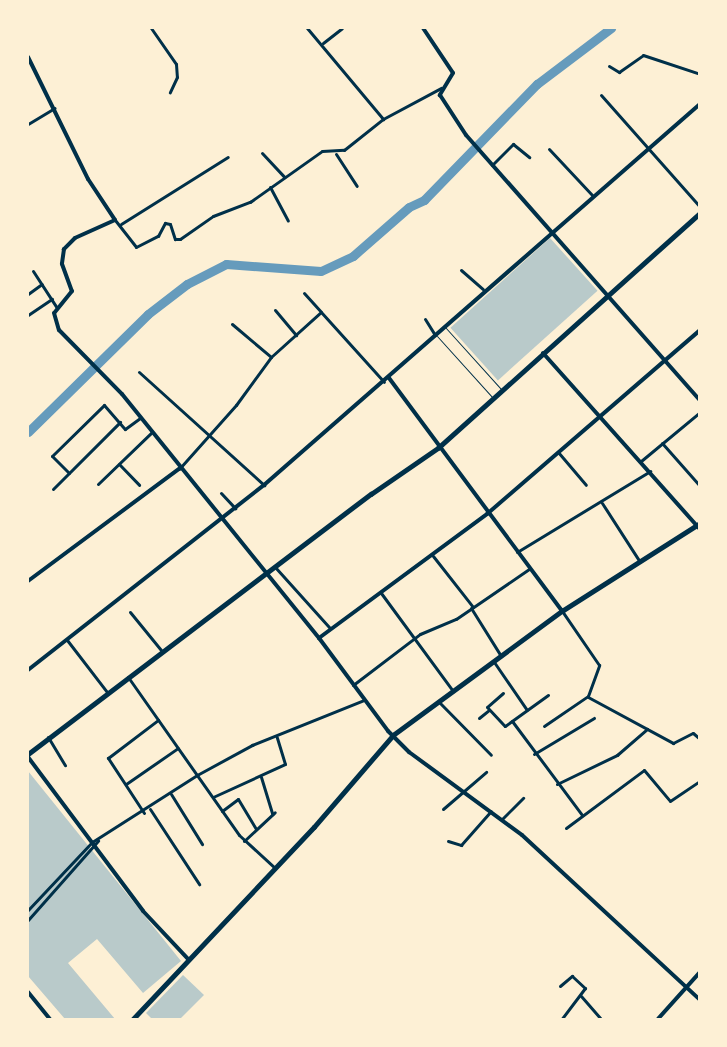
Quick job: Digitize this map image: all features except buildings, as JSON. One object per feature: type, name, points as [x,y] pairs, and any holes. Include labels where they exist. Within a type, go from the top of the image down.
[{"type":"main road","points":[[28,755],[48,737],[161,650],[438,448],[606,294],[700,213]]},
{"type":"main road","points":[[132,1020],[275,868],[393,734],[562,611],[698,526]]},
{"type":"street","points":[[151,28],[176,64],[177,77],[170,92]]},
{"type":"street","points":[[307,28],[323,44],[383,119]]},
{"type":"street","points":[[323,44],[342,28]]},
{"type":"street","points":[[28,57],[55,108],[88,179],[115,220],[121,224],[137,247],[158,236],[165,223],[170,224],[175,239],[180,239],[270,187],[322,151],[335,153],[383,119],[441,88],[453,73],[423,28]]},
{"type":"street","points":[[610,66],[619,72],[643,55],[700,74]]},
{"type":"street","points":[[441,88],[442,100],[466,135],[549,232],[700,400]]},
{"type":"street","points":[[601,95],[700,207]]},
{"type":"street","points":[[28,670],[264,485],[389,378],[483,290],[549,232],[700,104]]},
{"type":"street","points":[[28,124],[55,108]]},
{"type":"street","points":[[491,165],[513,144],[529,157]]},
{"type":"street","points":[[549,150],[592,195]]},
{"type":"street","points":[[262,153],[284,177]]},
{"type":"street","points":[[335,153],[357,186]]},
{"type":"street","points":[[121,224],[228,157]]},
{"type":"street","points":[[270,187],[288,221]]},
{"type":"street","points":[[115,220],[76,238],[64,249],[62,264],[72,291],[57,308],[55,324],[83,356],[99,370],[140,418],[179,469],[319,638],[364,700],[409,752],[474,796],[502,819],[654,954],[685,989],[700,1000]]},
{"type":"street","points":[[461,270],[483,290]]},
{"type":"street","points":[[33,271],[57,308]]},
{"type":"street","points":[[28,294],[42,284]]},
{"type":"street","points":[[304,293],[384,382]]},
{"type":"street","points":[[28,315],[52,300]]},
{"type":"street","points":[[275,310],[296,334]]},
{"type":"street","points":[[28,582],[179,469],[210,435],[271,357],[321,312]]},
{"type":"street","points":[[425,319],[435,335]]},
{"type":"street","points":[[232,324],[271,357]]},
{"type":"street","points":[[319,638],[330,628],[433,556],[487,514],[599,417],[662,359],[700,330]]},
{"type":"street","points":[[543,352],[698,526]]},
{"type":"street","points":[[139,372],[264,485]]},
{"type":"street","points":[[389,378],[438,448],[562,611],[598,663],[588,696],[544,726]]},
{"type":"street","points":[[69,473],[52,456],[104,405],[128,428],[140,418]]},
{"type":"street","points":[[641,461],[700,412]]},
{"type":"street","points":[[53,489],[120,422]]},
{"type":"street","points":[[98,484],[151,433]]},
{"type":"street","points":[[662,443],[700,486]]},
{"type":"street","points":[[558,452],[586,485]]},
{"type":"street","points":[[119,464],[139,485]]},
{"type":"street","points":[[517,552],[602,503],[650,471]]},
{"type":"street","points":[[221,493],[235,509]]},
{"type":"street","points":[[602,503],[640,562]]},
{"type":"street","points":[[433,556],[472,608],[501,656]]},
{"type":"street","points":[[275,567],[330,628]]},
{"type":"street","points":[[354,685],[416,638],[472,608],[529,569]]},
{"type":"street","points":[[381,593],[416,638],[452,691]]},
{"type":"street","points":[[130,612],[161,650]]},
{"type":"street","points":[[67,640],[107,692]]},
{"type":"street","points":[[494,662],[527,710]]},
{"type":"street","points":[[128,677],[244,841],[275,868]]},
{"type":"street","points":[[503,693],[487,705],[489,710],[504,725],[548,695]]},
{"type":"street","points":[[588,696],[673,743],[693,733],[700,739]]},
{"type":"street","points":[[28,910],[92,842],[98,841],[144,813],[198,775],[252,745],[277,737],[364,700]]},
{"type":"street","points":[[439,702],[490,755]]},
{"type":"street","points":[[479,718],[489,710]]},
{"type":"street","points":[[534,754],[594,718]]},
{"type":"street","points":[[144,813],[109,756],[158,720]]},
{"type":"street","points":[[512,721],[534,754],[582,815]]},
{"type":"street","points":[[557,784],[617,755],[647,729]]},
{"type":"street","points":[[48,737],[66,765]]},
{"type":"street","points":[[213,797],[261,777],[285,764],[277,737]]},
{"type":"street","points":[[126,784],[178,748]]},
{"type":"street","points":[[28,755],[143,911],[188,959]]},
{"type":"street","points":[[566,828],[644,770],[670,801],[700,781]]},
{"type":"street","points":[[443,809],[486,772]]},
{"type":"street","points":[[244,841],[273,813],[261,777]]},
{"type":"street","points":[[171,794],[202,844]]},
{"type":"street","points":[[502,819],[523,798]]},
{"type":"street","points":[[222,811],[238,799],[256,830]]},
{"type":"street","points":[[150,809],[199,884]]},
{"type":"street","points":[[448,840],[461,845],[492,811]]},
{"type":"street","points":[[700,813],[700,821]]},
{"type":"street","points":[[28,920],[96,848],[98,841]]},
{"type":"street","points":[[657,1020],[700,972]]},
{"type":"street","points":[[560,986],[574,977],[585,988],[561,1020]]},
{"type":"street","points":[[28,996],[51,1020]]},
{"type":"street","points":[[580,996],[602,1020]]},
{"type":"lane","points":[[445,326],[502,390]]},
{"type":"lane","points":[[435,335],[494,398]]},
{"type":"shaded area","points":[[550,238],[598,291],[498,380],[450,328]]},
{"type":"shaded area","points":[[28,771],[181,961],[143,993],[97,939],[68,963],[115,1019],[65,1019],[28,976]]},
{"type":"shaded area","points":[[183,975],[204,995],[180,1019],[152,1019],[146,1013]]},
{"type":"waterway","points":[[28,432],[148,314],[187,284],[226,264],[321,271],[353,256],[409,207],[424,200],[537,84],[611,28]]}]
